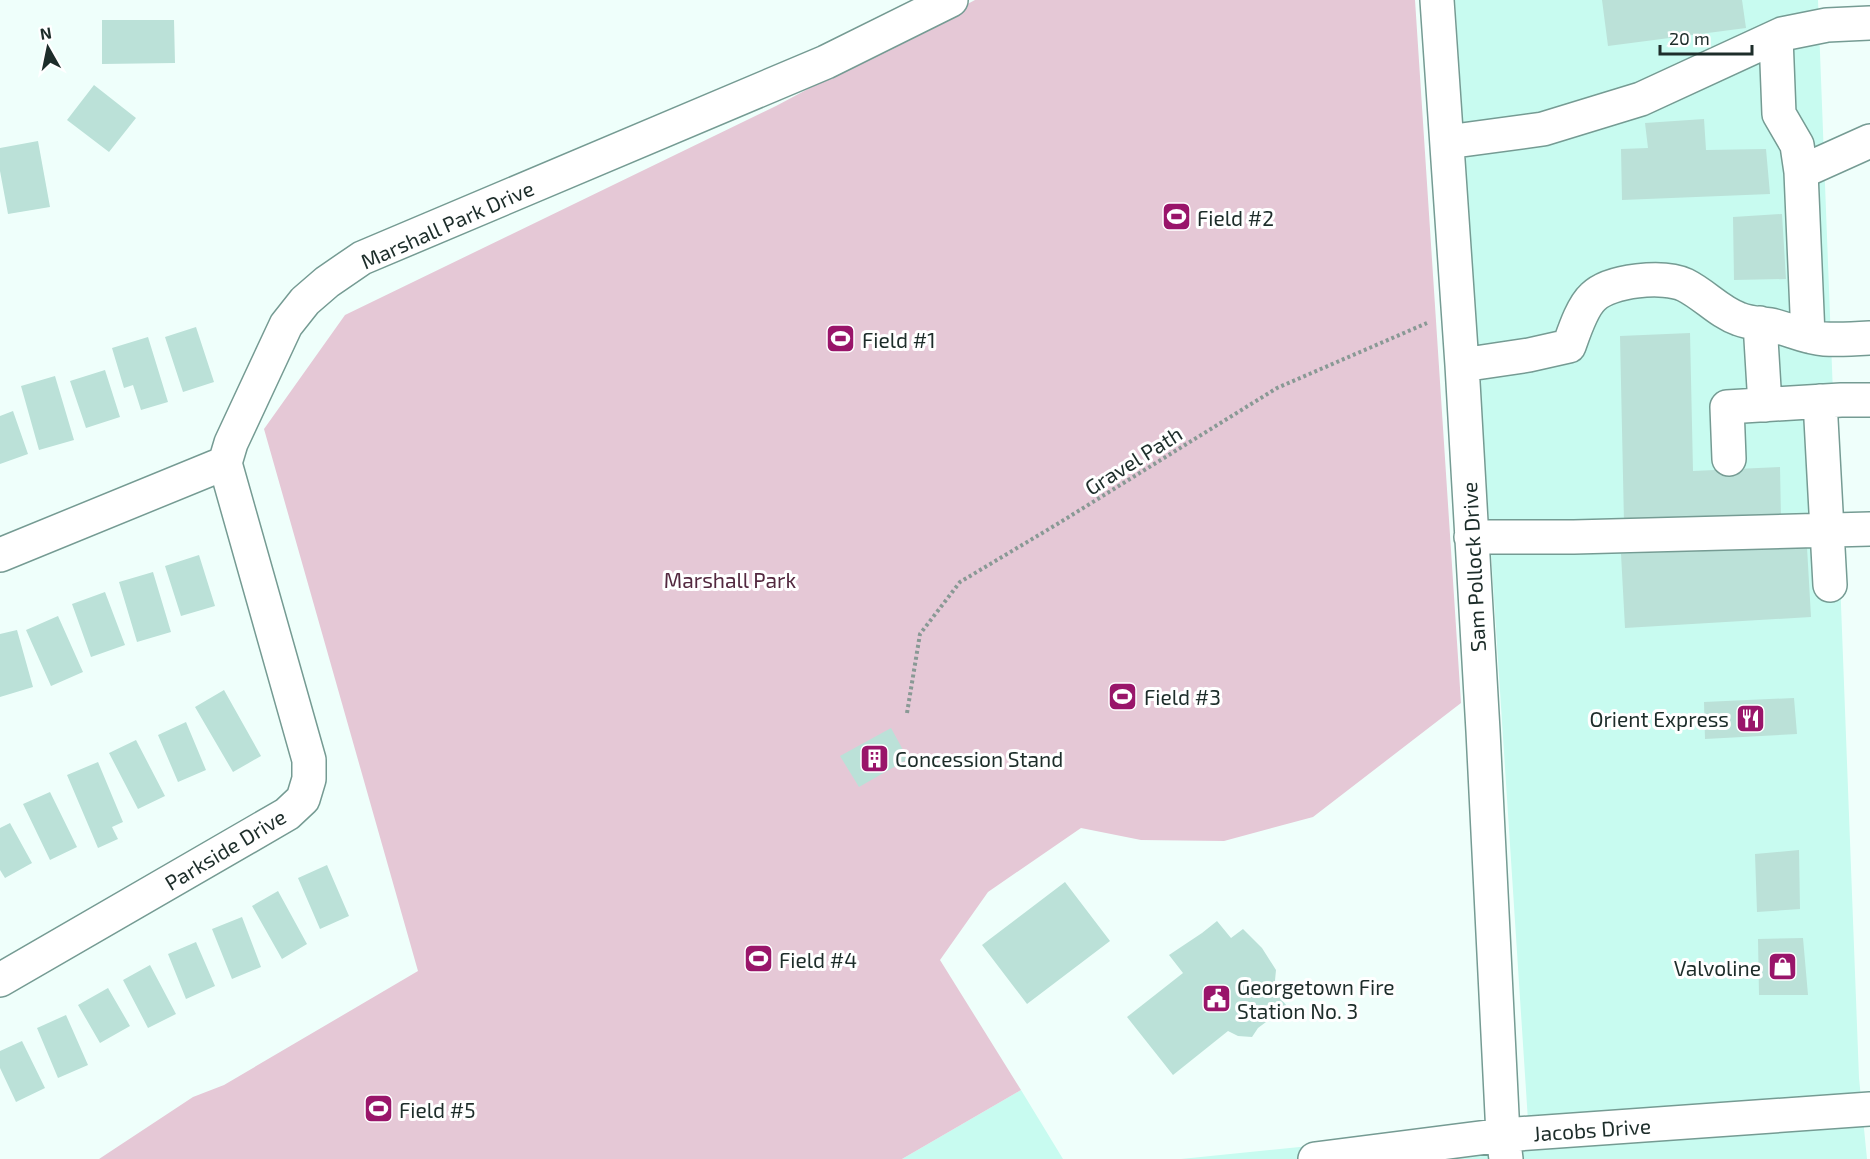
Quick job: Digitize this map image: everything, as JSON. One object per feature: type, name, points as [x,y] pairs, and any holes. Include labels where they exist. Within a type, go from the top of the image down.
[{"type":"street","name":"Marshall Park Drive","points":[[225,463],[231,443],[286,325],[305,301],[327,282],[362,258],[826,62],[951,0]]},
{"type":"street","name":"Sam Pollock Drive","points":[[1437,0],[1462,365],[1504,1147]]},
{"type":"street","points":[[1447,142],[1543,129],[1641,99],[1782,34],[1827,25],[1870,23]]},
{"type":"street","points":[[1776,37],[1779,114],[1797,145],[1801,172],[1808,336]]},
{"type":"street","points":[[1801,172],[1870,141]]},
{"type":"street","points":[[1462,365],[1529,356],[1569,346],[1592,297],[1606,288],[1638,281],[1661,280],[1683,284],[1706,297],[1723,312],[1738,319],[1822,339],[1870,338]]},
{"type":"street","points":[[1760,323],[1765,405]]},
{"type":"street","points":[[1730,459],[1727,407],[1870,400]]},
{"type":"street","points":[[1820,401],[1830,585]]},
{"type":"street","points":[[0,555],[225,463]]},
{"type":"street","name":"Parkside Drive","points":[[0,980],[287,814],[303,799],[309,779],[309,760],[225,463]]},
{"type":"street","points":[[1471,537],[1574,537],[1870,530]]},
{"type":"street","name":"Jacobs Drive","points":[[1315,1159],[1504,1147],[1870,1109]]},
{"type":"path","name":"Gravel Path","points":[[907,713],[921,634],[960,582],[1277,388],[1458,310]]},
{"type":"shaded area","points":[[1455,0],[1818,0],[1859,1078],[1867,1159],[1181,1159],[1468,1130],[1528,1121]]},
{"type":"shaded area","points":[[1021,1090],[1063,1159],[902,1159]]},
{"type":"green space","name":"Marshall Park","points":[[975,0],[1415,0],[1461,703],[1313,817],[1224,841],[1141,840],[1081,828],[988,892],[940,960],[1021,1090],[902,1159],[99,1159],[193,1097],[224,1085],[418,971],[264,429],[345,315],[776,106]]},
{"type":"building","points":[[1602,0],[1742,0],[1746,28],[1608,46]]},
{"type":"building","points":[[102,20],[174,20],[175,63],[102,64]]},
{"type":"building","points":[[94,85],[136,118],[109,152],[67,120]]},
{"type":"building","points":[[1704,119],[1706,150],[1766,149],[1770,194],[1622,200],[1621,149],[1648,148],[1645,123]]},
{"type":"building","points":[[38,141],[50,207],[8,214],[0,171],[0,148]]},
{"type":"building","points":[[1782,214],[1786,279],[1734,280],[1733,217]]},
{"type":"building","points":[[196,327],[214,382],[183,392],[165,337]]},
{"type":"building","points":[[1690,333],[1693,471],[1780,467],[1781,519],[1624,523],[1620,336]]},
{"type":"building","points":[[148,337],[168,402],[141,410],[133,385],[124,388],[112,348]]},
{"type":"building","points":[[105,370],[120,417],[86,428],[70,381]]},
{"type":"building","points":[[55,376],[74,440],[39,450],[21,386]]},
{"type":"building","points":[[13,411],[28,454],[0,464],[0,416]]},
{"type":"building","points":[[1807,547],[1811,617],[1625,628],[1621,554]]},
{"type":"building","points":[[199,555],[215,606],[181,616],[165,566]]},
{"type":"building","points":[[153,572],[171,632],[137,642],[119,582]]},
{"type":"building","points":[[105,592],[125,645],[91,657],[72,604]]},
{"type":"building","points":[[58,616],[83,672],[51,686],[26,630]]},
{"type":"building","points":[[17,630],[33,687],[0,697],[0,634]]},
{"type":"building","points":[[224,690],[261,756],[233,772],[195,707]]},
{"type":"building","name":"Orient Express","points":[[1794,698],[1797,734],[1705,739],[1704,702]]},
{"type":"building","points":[[186,722],[206,770],[178,782],[158,735]]},
{"type":"building","name":"Concession Stand","points":[[891,728],[908,759],[859,787],[840,756]]},
{"type":"building","points":[[136,740],[165,796],[138,809],[109,753]]},
{"type":"building","points":[[98,762],[123,822],[112,827],[118,839],[98,848],[67,775]]},
{"type":"building","points":[[50,792],[77,847],[50,860],[23,804]]},
{"type":"building","points":[[10,823],[32,863],[5,878],[0,870],[0,828]]},
{"type":"building","points":[[1799,850],[1800,909],[1757,912],[1755,854]]},
{"type":"building","points":[[327,865],[349,916],[320,929],[298,878]]},
{"type":"building","points":[[1065,882],[1110,941],[1027,1004],[982,945]]},
{"type":"building","points":[[278,891],[307,944],[282,959],[252,906]]},
{"type":"building","points":[[242,917],[261,967],[232,979],[212,929]]},
{"type":"building","name":"Georgetown Fire Station No. 3","points":[[1217,921],[1231,938],[1243,929],[1262,948],[1276,970],[1274,991],[1287,1006],[1258,1028],[1252,1037],[1238,1036],[1228,1031],[1173,1075],[1127,1017],[1183,973],[1169,955]]},
{"type":"building","name":"Valvoline","points":[[1803,938],[1808,995],[1759,995],[1758,939]]},
{"type":"building","points":[[196,942],[215,986],[186,999],[168,954]]},
{"type":"building","points":[[150,965],[176,1014],[148,1028],[123,980]]},
{"type":"building","points":[[108,988],[130,1026],[100,1043],[78,1005]]},
{"type":"building","points":[[66,1015],[88,1065],[58,1078],[37,1028]]},
{"type":"building","points":[[22,1041],[45,1088],[16,1102],[0,1068],[0,1051]]},
{"type":"place","name":"Field #2","points":[[1176,217]]},
{"type":"place","name":"Field #1","points":[[841,339]]},
{"type":"place","name":"Field #3","points":[[1123,696]]},
{"type":"place","name":"Orient Express","points":[[1750,718]]},
{"type":"place","name":"Concession Stand","points":[[874,758]]},
{"type":"place","name":"Field #4","points":[[758,959]]},
{"type":"place","name":"Valvoline","points":[[1782,967]]},
{"type":"place","name":"Georgetown Fire Station No. 3","points":[[1216,998]]},
{"type":"place","name":"Field #5","points":[[378,1109]]}]
